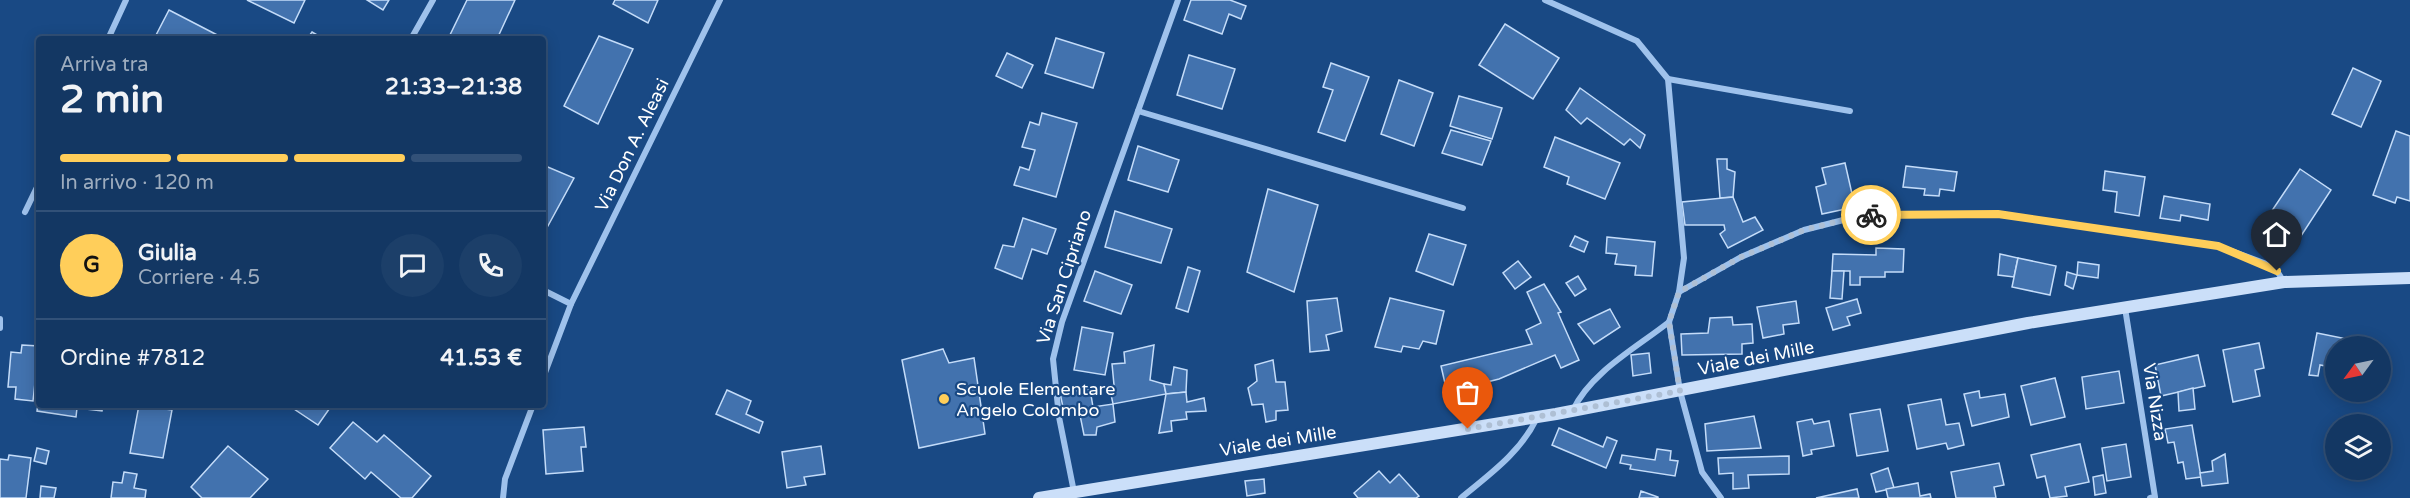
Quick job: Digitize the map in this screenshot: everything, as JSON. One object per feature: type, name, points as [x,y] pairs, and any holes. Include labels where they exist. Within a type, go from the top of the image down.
[{"type":"main road","name":"Viale dei Mille","points":[[1039,498],[1573,411],[2028,323],[2125,307],[2284,282],[2410,278]]},
{"type":"street","points":[[109,36],[126,0]]},
{"type":"street","points":[[413,36],[433,0]]},
{"type":"street","name":"Via Don A. Aleasi","points":[[546,370],[571,304],[720,0]]},
{"type":"street","name":"Via San Cipriano","points":[[1074,492],[1059,417],[1053,359],[1062,322],[1178,0]]},
{"type":"street","points":[[1545,0],[1637,41],[1668,79],[1684,258],[1679,292],[1669,322],[1680,391],[1702,472],[1721,498]]},
{"type":"street","points":[[1668,79],[1850,111]]},
{"type":"street","points":[[1138,111],[1463,208]]},
{"type":"street","points":[[25,212],[36,189]]},
{"type":"street","points":[[1679,292],[1741,257],[1804,230],[1863,215],[1998,214],[2218,246],[2277,271],[2284,282]]},
{"type":"street","points":[[546,292],[571,304]]},
{"type":"street","name":"Via Nizza","points":[[2125,307],[2155,497],[2150,498]]},
{"type":"street","points":[[0,320],[0,328]]},
{"type":"street","points":[[1573,411],[1581,394],[1599,375],[1669,322]]},
{"type":"street","points":[[503,498],[505,479],[532,408]]},
{"type":"street","points":[[1461,498],[1514,453],[1529,434],[1537,417]]},
{"type":"building","points":[[247,0],[305,0],[294,23]]},
{"type":"building","points":[[367,0],[389,0],[383,10]]},
{"type":"building","points":[[467,0],[515,0],[498,36],[449,36]]},
{"type":"building","points":[[615,0],[658,0],[648,23],[613,4]]},
{"type":"building","points":[[1191,0],[1230,0],[1246,6],[1241,19],[1229,14],[1222,34],[1184,20]]},
{"type":"building","points":[[169,10],[219,36],[156,36]]},
{"type":"building","points":[[1505,24],[1559,58],[1533,99],[1479,65]]},
{"type":"building","points":[[599,36],[633,49],[598,124],[564,106]]},
{"type":"building","points":[[1056,38],[1104,53],[1093,88],[1045,73]]},
{"type":"building","points":[[1007,53],[1033,65],[1022,88],[996,76]]},
{"type":"building","points":[[1189,55],[1235,69],[1222,109],[1177,95]]},
{"type":"building","points":[[1331,63],[1369,77],[1345,141],[1318,132],[1333,90],[1323,87]]},
{"type":"building","points":[[2353,68],[2381,81],[2361,127],[2332,114]]},
{"type":"building","points":[[1399,80],[1433,93],[1414,146],[1381,134]]},
{"type":"building","points":[[1580,88],[1645,135],[1640,148],[1630,139],[1624,145],[1587,118],[1581,124],[1566,110]]},
{"type":"building","points":[[1459,96],[1502,108],[1492,139],[1450,126]]},
{"type":"building","points":[[1042,113],[1077,123],[1056,197],[1014,185],[1020,167],[1029,170],[1035,150],[1022,147],[1030,122],[1039,125]]},
{"type":"building","points":[[1451,130],[1491,141],[1482,165],[1442,153]]},
{"type":"building","points":[[2396,131],[2410,136],[2410,201],[2397,197],[2395,203],[2373,195]]},
{"type":"building","points":[[1555,137],[1620,163],[1605,199],[1567,184],[1569,177],[1544,167]]},
{"type":"building","points":[[1138,146],[1179,160],[1168,192],[1128,180]]},
{"type":"building","points":[[1717,159],[1727,159],[1727,169],[1735,172],[1733,197],[1720,198]]},
{"type":"building","points":[[1845,163],[1855,207],[1822,214],[1816,187],[1826,184],[1822,168]]},
{"type":"building","points":[[546,166],[574,178],[546,229]]},
{"type":"building","points":[[1906,166],[1957,172],[1954,191],[1940,189],[1939,196],[1924,195],[1925,189],[1903,187]]},
{"type":"building","points":[[2300,169],[2331,190],[2299,239],[2267,218]]},
{"type":"building","points":[[2105,171],[2145,177],[2139,216],[2115,212],[2117,192],[2103,190]]},
{"type":"building","points":[[1268,189],[1318,205],[1294,292],[1247,272]]},
{"type":"building","points":[[2164,196],[2210,204],[2208,220],[2181,215],[2180,221],[2160,218]]},
{"type":"building","points":[[1733,197],[1743,222],[1755,217],[1763,230],[1728,248],[1720,234],[1725,230],[1724,225],[1685,225],[1682,202]]},
{"type":"building","points":[[1115,211],[1172,229],[1161,263],[1105,247]]},
{"type":"building","points":[[1023,218],[1056,229],[1047,254],[1032,249],[1022,279],[995,268],[1003,245],[1014,247]]},
{"type":"building","points":[[1429,234],[1466,245],[1453,285],[1416,271]]},
{"type":"building","points":[[1575,236],[1588,242],[1584,252],[1570,246]]},
{"type":"building","points":[[1607,237],[1655,242],[1652,276],[1635,275],[1636,266],[1615,264],[1617,254],[1606,253]]},
{"type":"building","points":[[1876,248],[1904,249],[1903,272],[1885,272],[1885,277],[1860,277],[1860,285],[1850,285],[1850,271],[1832,271],[1833,254],[1876,255]]},
{"type":"building","points":[[2000,254],[2018,258],[2014,277],[1998,275]]},
{"type":"building","points":[[2018,258],[2056,266],[2050,295],[2012,287]]},
{"type":"building","points":[[1518,261],[1531,277],[1515,289],[1503,273]]},
{"type":"building","points":[[2078,262],[2099,265],[2098,278],[2077,275]]},
{"type":"building","points":[[1188,267],[1200,271],[1188,312],[1176,308]]},
{"type":"building","points":[[1095,271],[1132,285],[1121,314],[1084,301]]},
{"type":"building","points":[[1832,271],[1844,271],[1842,299],[1830,298]]},
{"type":"building","points":[[2067,272],[2077,275],[2073,289],[2065,285]]},
{"type":"building","points":[[1578,276],[1586,289],[1575,296],[1566,283]]},
{"type":"building","points":[[1544,284],[1561,312],[1558,313],[1579,360],[1561,368],[1555,355],[1499,379],[1447,392],[1441,366],[1532,344],[1526,330],[1541,323],[1527,292]]},
{"type":"building","points":[[1337,298],[1342,331],[1326,335],[1329,350],[1310,352],[1307,301]]},
{"type":"building","points":[[1390,298],[1444,311],[1436,344],[1423,341],[1419,349],[1403,346],[1401,352],[1375,347]]},
{"type":"building","points":[[1857,299],[1861,313],[1847,317],[1850,325],[1833,330],[1826,308]]},
{"type":"building","points":[[1796,301],[1799,323],[1783,325],[1784,334],[1763,338],[1757,307]]},
{"type":"building","points":[[1610,309],[1620,327],[1594,344],[1578,324]]},
{"type":"building","points":[[1732,317],[1733,325],[1752,324],[1753,343],[1742,344],[1742,354],[1682,355],[1681,334],[1708,333],[1710,318]]},
{"type":"building","points":[[1082,327],[1113,333],[1105,375],[1074,370]]},
{"type":"building","points":[[2317,333],[2332,336],[2325,336],[2325,366],[2320,365],[2318,376],[2309,375]]},
{"type":"building","points":[[2259,343],[2264,368],[2255,370],[2260,396],[2233,402],[2223,350]]},
{"type":"building","points":[[22,345],[36,346],[33,401],[15,399],[16,387],[8,387],[11,352],[21,353]]},
{"type":"building","points":[[1154,345],[1150,380],[1164,384],[1166,394],[1113,404],[1109,385],[1114,385],[1112,364],[1125,363],[1124,352]]},
{"type":"building","name":"Scuole Elementare Angelo Colombo","points":[[943,349],[949,363],[974,358],[985,434],[919,448],[902,360]]},
{"type":"building","points":[[1649,353],[1651,373],[1633,376],[1631,355]]},
{"type":"building","points":[[2198,355],[2205,386],[2161,396],[2155,365]]},
{"type":"building","points":[[1273,360],[1276,382],[1285,382],[1288,410],[1276,411],[1276,420],[1266,422],[1263,404],[1252,405],[1248,388],[1257,381],[1255,365]]},
{"type":"building","points":[[1174,367],[1187,370],[1186,392],[1166,394],[1164,384],[1171,385]]},
{"type":"building","points":[[2119,371],[2124,403],[2086,409],[2082,377]]},
{"type":"building","points":[[2055,378],[2065,417],[2031,425],[2021,386]]},
{"type":"building","points":[[2193,388],[2195,409],[2179,411],[2178,392]]},
{"type":"building","points":[[1090,389],[1093,407],[1113,404],[1115,422],[1097,427],[1096,435],[1084,435],[1079,410],[1064,412],[1060,393]]},
{"type":"building","points":[[727,390],[751,401],[746,414],[763,422],[759,433],[716,414]]},
{"type":"building","points":[[1979,391],[1980,398],[2005,394],[2009,417],[1972,426],[1964,394]]},
{"type":"building","points":[[1186,392],[1187,402],[1204,398],[1206,411],[1186,412],[1187,419],[1171,421],[1172,431],[1159,433],[1166,394]]},
{"type":"building","points":[[1941,399],[1946,425],[1959,423],[1964,445],[1948,449],[1946,443],[1917,449],[1908,405]]},
{"type":"building","points":[[37,408],[77,408],[76,417],[37,411]]},
{"type":"building","points":[[77,408],[102,408],[102,411]]},
{"type":"building","points":[[138,408],[172,410],[163,458],[130,453]]},
{"type":"building","points":[[292,408],[330,408],[318,425]]},
{"type":"building","points":[[1880,409],[1888,451],[1857,456],[1850,414]]},
{"type":"building","points":[[1754,416],[1761,448],[1707,451],[1705,424]]},
{"type":"building","points":[[1812,419],[1814,424],[1829,421],[1834,446],[1811,450],[1812,454],[1803,456],[1797,422]]},
{"type":"building","points":[[353,422],[377,442],[384,435],[431,476],[412,498],[401,498],[371,472],[365,479],[330,448]]},
{"type":"building","points":[[2192,425],[2201,477],[2186,479],[2183,462],[2178,463],[2174,442],[2168,443],[2165,429]]},
{"type":"building","points":[[584,427],[586,447],[581,447],[583,471],[546,474],[543,430]]},
{"type":"building","points":[[1559,428],[1603,447],[1607,437],[1617,441],[1606,468],[1552,445]]},
{"type":"building","points":[[2080,444],[2089,482],[2065,487],[2067,496],[2050,498],[2045,476],[2037,478],[2031,455]]},
{"type":"building","points":[[2126,444],[2131,477],[2107,481],[2102,448]]},
{"type":"building","points":[[228,446],[268,479],[250,498],[202,498],[191,487]]},
{"type":"building","points":[[821,446],[825,474],[804,477],[806,485],[787,488],[782,452]]},
{"type":"building","points":[[37,448],[49,451],[46,464],[34,461]]},
{"type":"building","points":[[1657,449],[1671,451],[1670,460],[1678,461],[1675,476],[1630,469],[1631,465],[1620,463],[1622,455],[1655,460]]},
{"type":"building","points":[[2225,454],[2228,483],[2202,486],[2200,473],[2213,471],[2212,461]]},
{"type":"building","points":[[9,455],[31,458],[26,498],[0,498],[0,459],[8,460]]},
{"type":"building","points":[[1789,456],[1789,474],[1748,475],[1749,488],[1733,489],[1733,473],[1719,474],[1718,458]]},
{"type":"building","points":[[1999,463],[2004,485],[1994,487],[1996,498],[1956,498],[1951,472]]},
{"type":"building","points":[[1888,468],[1894,488],[1876,492],[1871,474]]},
{"type":"building","points":[[1379,471],[1390,483],[1399,474],[1419,496],[1416,498],[1358,498],[1354,493]]},
{"type":"building","points":[[124,472],[137,474],[134,488],[146,490],[145,498],[111,498],[113,482],[122,483]]},
{"type":"building","points":[[2103,475],[2106,493],[2095,495],[2093,477]]},
{"type":"building","points":[[1264,479],[1265,493],[1247,496],[1245,481]]},
{"type":"building","points":[[1918,483],[1920,496],[1930,494],[1931,498],[1888,498],[1886,489]]},
{"type":"building","points":[[41,486],[56,488],[54,498],[40,498]]},
{"type":"building","points":[[1857,489],[1859,498],[1816,498]]},
{"type":"building","points":[[1641,491],[1658,497],[1658,498],[1639,498]]},
{"type":"way so far","points":[[1468,429],[1680,391],[1669,322],[1679,292],[1741,257],[1804,230],[1871,215]]},
{"type":"place","name":"Scuole Elementare Angelo Colombo","points":[[944,399]]},
{"type":"route","points":[[1871,215],[1998,214],[2218,246],[2277,271]]}]
